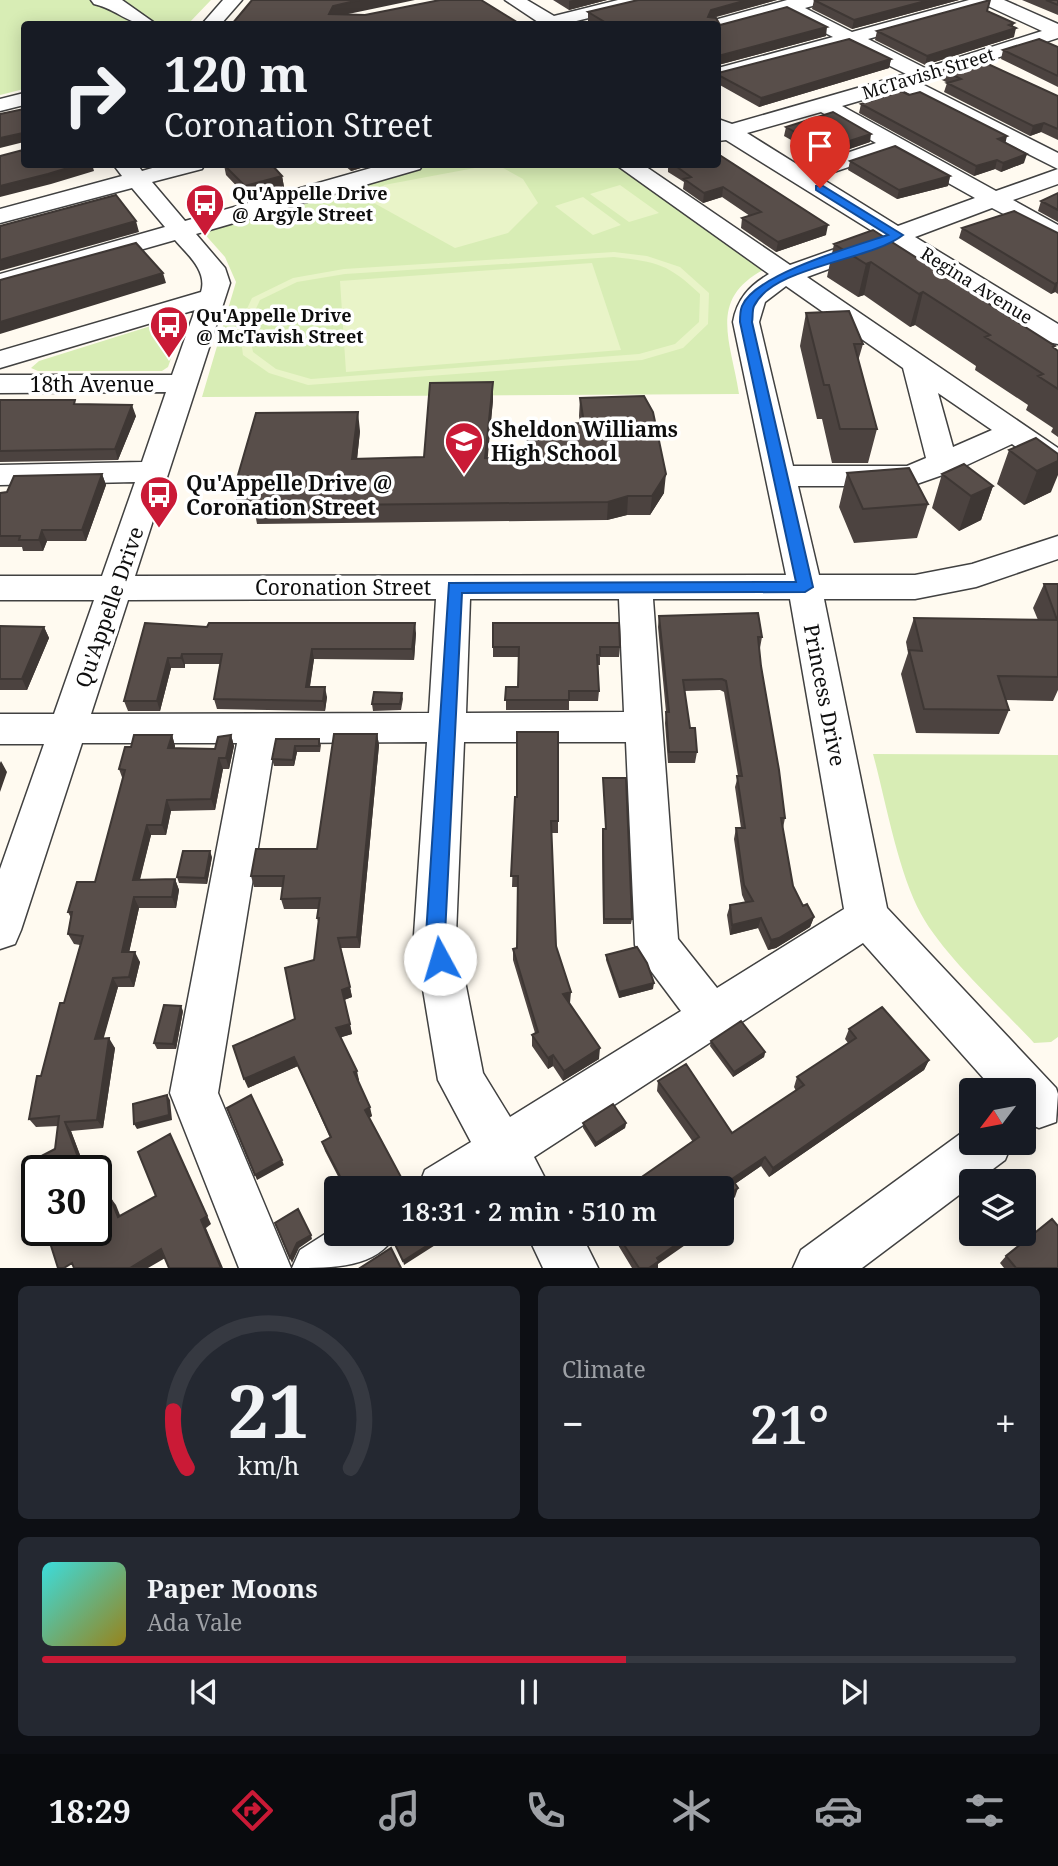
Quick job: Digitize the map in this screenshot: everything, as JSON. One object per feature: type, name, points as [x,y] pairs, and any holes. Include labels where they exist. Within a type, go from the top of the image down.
[{"type":"street","points":[[100,0],[114,3],[141,21]]},
{"type":"street","points":[[214,21],[233,0]]},
{"type":"street","points":[[514,0],[550,21]]},
{"type":"street","points":[[561,21],[640,0]]},
{"type":"street","points":[[721,24],[811,0]]},
{"type":"street","points":[[721,74],[989,0],[1058,32]]},
{"type":"street","points":[[787,6],[923,75]]},
{"type":"street","name":"McTavish Street","points":[[721,131],[824,105],[1058,32]]},
{"type":"street","points":[[976,58],[999,69]]},
{"type":"street","points":[[902,82],[1058,162]]},
{"type":"street","points":[[0,105],[21,100]]},
{"type":"street","points":[[824,105],[1058,235]]},
{"type":"street","name":"Regina Avenue","points":[[721,131],[897,235],[1058,336]]},
{"type":"street","points":[[800,176],[896,144]]},
{"type":"street","points":[[0,216],[131,172],[162,168]]},
{"type":"street","points":[[0,282],[182,231],[322,180],[390,168]]},
{"type":"street","points":[[632,168],[1058,463]]},
{"type":"street","name":"Qu'Appelle Drive","points":[[0,930],[9,875],[68,730],[217,283],[212,268],[131,172]]},
{"type":"street","name":"Princess Drive","points":[[867,917],[805,587],[746,322],[748,305],[763,289],[785,276],[1058,176]]},
{"type":"street","points":[[0,360],[214,296]]},
{"type":"street","points":[[916,363],[943,464]]},
{"type":"street","name":"18th Avenue","points":[[0,384],[184,383]]},
{"type":"street","points":[[780,476],[911,475],[943,464],[1014,432]]},
{"type":"street","points":[[0,475],[155,472]]},
{"type":"street","name":"Coronation Street","points":[[0,588],[915,587],[976,575],[1058,547]]},
{"type":"street","points":[[454,587],[435,935],[461,1080],[514,1169]]},
{"type":"street","points":[[635,587],[657,945],[712,1016]]},
{"type":"street","points":[[260,727],[194,1093],[265,1268]]},
{"type":"street","points":[[0,729],[642,727]]},
{"type":"street","points":[[488,1176],[514,1169],[712,1016],[867,917],[1040,1104]]},
{"type":"street","points":[[818,1268],[972,1155]]},
{"type":"street","points":[[318,1268],[352,1246]]},
{"type":"street","points":[[559,1246],[572,1268]]},
{"type":"green space","points":[[0,0],[211,0],[191,21],[21,21],[21,90],[0,95]]},
{"type":"green space","points":[[417,168],[619,168],[765,269],[747,281],[735,294],[729,308],[728,339],[739,394],[202,397],[236,282],[225,257],[201,230]]},
{"type":"green space","points":[[475,168],[503,168],[523,179],[538,203],[508,233],[455,248],[374,203],[384,185]]},
{"type":"green space","points":[[620,185],[659,213],[629,222],[590,194]]},
{"type":"green space","points":[[583,197],[621,225],[593,235],[555,206]]},
{"type":"green space","points":[[614,252],[647,256],[680,267],[709,293],[708,324],[683,348],[642,360],[308,385],[269,373],[243,355],[239,326],[252,298],[293,278],[344,269]],"holes":[[[614,257],[662,266],[700,294],[699,322],[675,344],[639,354],[311,379],[276,369],[253,352],[248,326],[260,300],[297,282],[345,274]]]},
{"type":"green space","points":[[592,263],[621,350],[346,372],[340,281]]},
{"type":"green space","points":[[154,325],[171,325],[181,330],[168,367],[162,371],[38,371],[31,368],[39,361]]},
{"type":"green space","points":[[873,754],[1058,755],[1058,1037],[1051,1042],[1034,1043],[958,964],[921,914],[899,858]]},
{"type":"building","points":[[252,0],[359,0],[333,6],[329,14],[365,15],[440,0],[481,0],[515,21],[234,21]]},
{"type":"building","points":[[638,0],[747,0],[711,10],[708,17],[716,18],[718,21],[603,21],[588,12]]},
{"type":"building","points":[[814,0],[929,0],[854,20]]},
{"type":"building","points":[[990,0],[987,11],[1014,23],[1009,25],[1016,28],[927,56],[877,31]]},
{"type":"building","points":[[787,7],[827,27],[721,55],[721,25]]},
{"type":"building","points":[[849,39],[891,59],[761,98],[721,77],[721,72]]},
{"type":"building","points":[[1039,39],[1058,47],[1058,76],[1003,50]]},
{"type":"building","points":[[977,59],[1058,96],[1058,129],[1044,123],[1033,126],[947,83],[961,79],[943,70]]},
{"type":"building","points":[[901,91],[909,95],[920,92],[1007,136],[998,139],[1027,154],[1003,163],[997,160],[976,166],[861,104]]},
{"type":"building","points":[[21,110],[21,133],[0,138],[0,114]]},
{"type":"building","points":[[833,112],[871,134],[825,149],[786,127]]},
{"type":"building","points":[[895,146],[950,176],[899,190],[850,161]]},
{"type":"building","points":[[21,151],[21,168],[68,168],[0,186],[0,156]]},
{"type":"building","points":[[721,156],[828,225],[778,242],[742,218],[761,212],[723,187],[704,193],[684,179],[691,177],[679,168],[721,168]]},
{"type":"building","points":[[227,168],[275,168],[282,176],[245,186]]},
{"type":"building","points":[[1058,193],[1058,210],[1041,201]]},
{"type":"building","points":[[116,195],[136,221],[0,260],[0,226]]},
{"type":"building","points":[[1014,211],[1058,233],[1058,282],[1055,284],[962,228]]},
{"type":"building","points":[[873,230],[1055,346],[1053,347],[1058,351],[1058,389],[1038,376],[1043,374],[985,337],[990,335],[923,292],[919,294],[871,262],[866,264],[834,244]]},
{"type":"building","points":[[136,243],[163,273],[0,322],[0,280]]},
{"type":"building","points":[[849,311],[863,344],[854,344],[877,429],[840,429],[829,385],[824,385],[806,313]]},
{"type":"building","points":[[493,382],[485,458],[527,460],[528,434],[557,435],[557,424],[584,423],[580,398],[644,396],[653,412],[666,474],[652,496],[628,496],[608,502],[253,506],[259,489],[234,489],[256,413],[358,412],[352,459],[424,457],[430,383]]},
{"type":"building","points":[[0,400],[75,400],[74,404],[132,405],[115,449],[0,451]]},
{"type":"building","points":[[1036,438],[1058,454],[1058,461],[1037,471],[1009,450]]},
{"type":"building","points":[[964,464],[993,486],[971,496],[942,474]]},
{"type":"building","points":[[909,468],[928,504],[863,509],[847,473]]},
{"type":"building","points":[[102,474],[82,530],[42,530],[39,540],[0,536],[0,493],[7,492],[14,476]]},
{"type":"building","points":[[1044,584],[1058,584],[1058,677],[998,676],[1009,710],[924,709],[909,650],[922,651],[914,618],[1057,620]]},
{"type":"building","points":[[758,613],[762,637],[758,637],[761,666],[779,770],[785,818],[781,818],[793,886],[803,906],[807,904],[814,917],[771,940],[761,918],[732,925],[730,905],[753,901],[744,885],[736,828],[745,828],[737,776],[742,776],[726,681],[683,680],[690,728],[695,728],[697,752],[669,752],[666,712],[669,712],[659,616]]},
{"type":"building","points":[[145,623],[207,627],[209,623],[415,623],[412,649],[312,649],[306,687],[325,687],[323,701],[214,699],[222,654],[182,654],[181,658],[168,658],[157,701],[124,701]]},
{"type":"building","points":[[493,623],[619,623],[620,647],[600,647],[600,655],[597,655],[599,691],[569,691],[569,700],[505,700],[506,687],[518,687],[519,647],[493,647]]},
{"type":"building","points":[[0,626],[44,627],[22,679],[0,679]]},
{"type":"building","points":[[374,692],[402,693],[400,704],[372,704]]},
{"type":"building","points":[[517,732],[558,732],[558,821],[551,821],[556,946],[571,992],[563,994],[600,1048],[564,1071],[553,1055],[548,1058],[532,1035],[538,1032],[513,949],[517,948],[518,876],[511,876],[517,797]]},
{"type":"building","points":[[334,734],[377,734],[357,937],[338,938],[350,987],[342,990],[350,1024],[336,1028],[357,1071],[354,1072],[370,1107],[365,1110],[400,1176],[340,1176],[322,1142],[331,1137],[294,1057],[244,1079],[233,1046],[295,1019],[285,968],[314,960],[319,918],[320,898],[281,899],[284,876],[251,876],[256,849],[317,849]]},
{"type":"building","points":[[134,735],[172,735],[168,748],[215,749],[218,737],[231,735],[226,758],[219,758],[211,799],[167,800],[162,825],[147,825],[133,880],[175,879],[172,897],[134,897],[122,952],[135,952],[129,977],[113,978],[95,1039],[109,1038],[97,1120],[65,1122],[77,1155],[43,1155],[55,1149],[59,1116],[29,1119],[37,1076],[41,1076],[60,1003],[64,1003],[83,936],[68,934],[72,912],[68,912],[77,882],[95,882],[125,770],[119,769],[125,747],[131,747]]},
{"type":"building","points":[[276,739],[319,739],[319,746],[295,746],[293,760],[272,759]]},
{"type":"building","points":[[603,778],[626,778],[632,919],[604,919],[603,829],[606,829]]},
{"type":"building","points":[[183,851],[210,851],[205,878],[177,877]]},
{"type":"building","points":[[637,947],[647,963],[654,983],[619,992],[606,955]]},
{"type":"building","points":[[164,1005],[181,1006],[173,1044],[154,1043]]},
{"type":"building","points":[[882,1007],[929,1060],[773,1168],[765,1157],[734,1178],[643,1176],[699,1137],[658,1081],[686,1064],[732,1133],[804,1085],[797,1077],[856,1038],[849,1029]]},
{"type":"building","points":[[741,1021],[765,1052],[734,1072],[711,1041]]},
{"type":"building","points":[[167,1095],[169,1115],[134,1124],[133,1104]]},
{"type":"building","points":[[251,1095],[282,1160],[255,1175],[227,1108]]},
{"type":"building","points":[[613,1104],[626,1123],[596,1143],[583,1123]]},
{"type":"building","points":[[170,1134],[207,1216],[201,1220],[221,1268],[169,1268],[161,1249],[130,1268],[74,1268],[72,1263],[58,1268],[51,1246],[112,1246],[112,1202],[118,1217],[156,1196],[138,1152]]},
{"type":"building","points":[[298,1209],[311,1235],[297,1243],[290,1258],[275,1223]]},
{"type":"building","points":[[1052,1219],[1058,1226],[1058,1268],[1016,1268],[1006,1256],[1018,1246],[1036,1246],[1036,1232]]},
{"type":"building","points":[[396,1246],[426,1246],[403,1261]]},
{"type":"building","points":[[625,1246],[674,1246],[657,1258],[659,1261],[649,1268],[639,1268]]},
{"type":"building","points":[[391,1248],[401,1268],[360,1268]]},
{"type":"place","name":"Qu'Appelle Drive @ Argyle Street","points":[[205,237]]},
{"type":"place","name":"Qu'Appelle Drive @ McTavish Street","points":[[169,359]]},
{"type":"place","name":"Sheldon Williams High School","points":[[464,475]]},
{"type":"place","name":"Qu'Appelle Drive @ Coronation Street","points":[[159,529]]},
{"type":"route","points":[[440,959],[435,935],[454,587],[805,587],[746,322],[748,305],[763,289],[785,276],[897,235],[820,188]]}]
